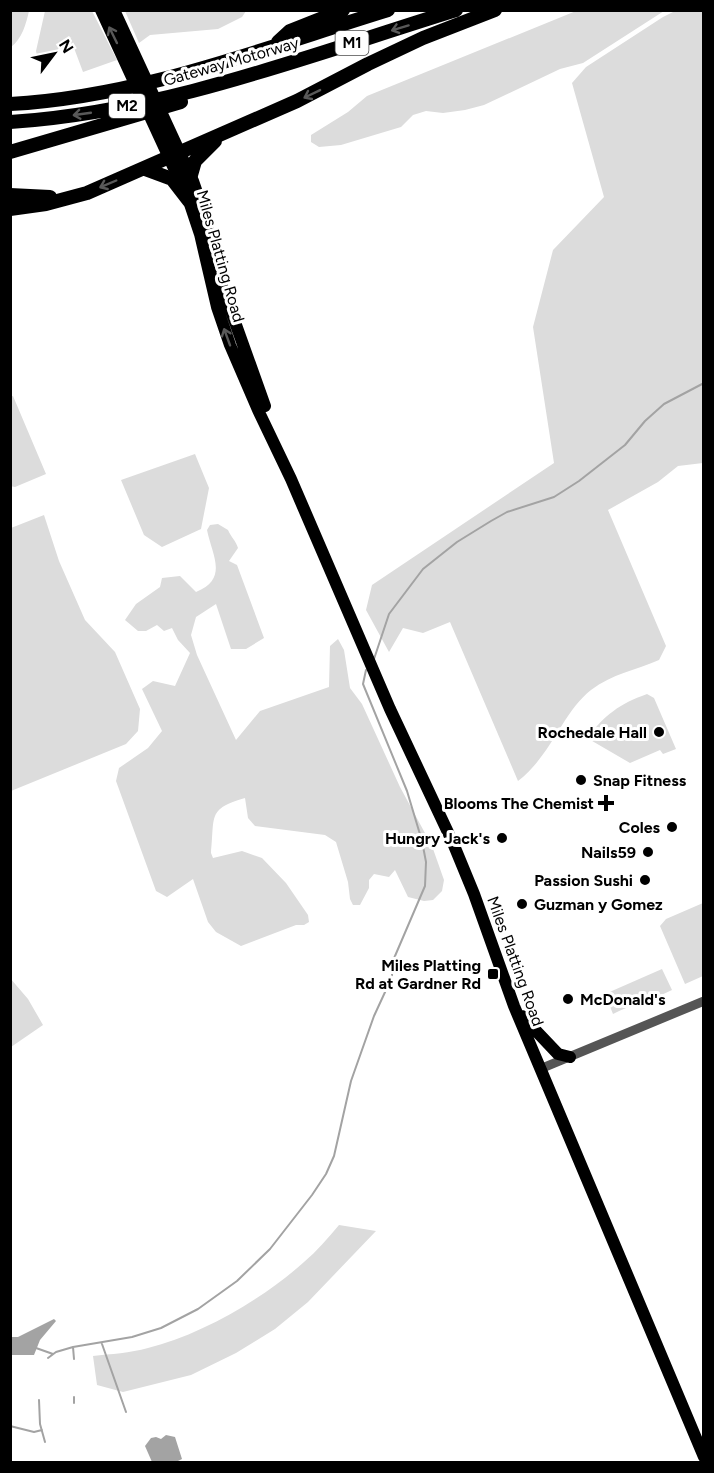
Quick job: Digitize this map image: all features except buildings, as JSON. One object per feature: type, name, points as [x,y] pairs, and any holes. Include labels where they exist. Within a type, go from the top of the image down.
[{"type":"highway","points":[[274,45],[290,31],[343,10]]},
{"type":"highway","name":"Gateway Motorway","points":[[10,104],[74,98],[160,80],[388,10]]},
{"type":"highway","name":"Gateway Motorway","points":[[10,122],[123,107],[241,77],[456,10]]},
{"type":"highway","points":[[10,209],[70,198],[146,169],[314,93],[388,54],[495,10]]},
{"type":"highway","name":"M1","points":[[10,152],[171,106],[241,77]]},
{"type":"highway","points":[[191,175],[195,161],[223,134]]},
{"type":"highway","points":[[146,169],[172,179],[189,201]]},
{"type":"highway","points":[[10,195],[70,198]]},
{"type":"main road","name":"Miles Platting Road","points":[[101,10],[130,58],[176,155],[200,234],[216,307],[258,410],[291,479],[390,709],[474,894],[540,1069],[704,1457]]},
{"type":"main road","name":"Miles Platting Road","points":[[114,10],[130,58]]},
{"type":"main road","name":"Miles Platting Road","points":[[176,155],[191,175],[206,216],[230,313],[291,479]]},
{"type":"main road","points":[[514,1005],[545,1042],[558,1054],[570,1057]]},
{"type":"street","points":[[540,1069],[704,1001]]},
{"type":"shaded area","points":[[11,10],[29,11],[21,36],[11,47]]},
{"type":"shaded area","points":[[45,11],[92,11],[117,60],[83,72],[74,48],[58,49],[57,56],[48,61],[38,60],[36,51]]},
{"type":"shaded area","points":[[125,11],[246,11],[242,17],[218,29],[150,35],[139,43]]},
{"type":"shaded area","points":[[576,11],[664,11],[583,63],[560,69],[484,105],[443,113],[426,111],[413,115],[401,127],[341,145],[319,147],[311,142],[311,135],[348,112],[367,96]]},
{"type":"shaded area","points":[[675,11],[703,11],[703,463],[678,466],[658,482],[608,510],[666,646],[659,660],[616,676],[591,690],[581,699],[539,759],[518,781],[450,622],[423,633],[403,628],[389,652],[366,610],[372,585],[554,463],[533,327],[553,250],[604,197],[572,83],[586,67]]},
{"type":"shaded area","points":[[13,396],[46,474],[15,487],[10,486],[10,397]]},
{"type":"shaded area","points":[[195,454],[209,488],[201,529],[162,547],[144,535],[121,480]]},
{"type":"shaded area","points":[[44,515],[59,561],[85,620],[115,652],[140,709],[138,731],[126,744],[11,791],[11,528]]},
{"type":"shaded area","points":[[218,524],[228,530],[238,548],[229,561],[237,565],[264,638],[246,649],[231,649],[216,604],[196,617],[191,635],[197,655],[236,740],[260,711],[329,687],[330,646],[338,639],[344,650],[350,688],[362,704],[400,787],[432,846],[444,880],[442,891],[433,900],[424,901],[408,897],[395,870],[389,877],[374,874],[369,880],[369,888],[360,905],[353,905],[336,842],[325,835],[255,826],[248,818],[245,798],[224,806],[215,816],[211,853],[213,858],[242,851],[262,858],[286,883],[308,915],[309,922],[241,946],[216,932],[208,922],[193,879],[167,897],[156,891],[116,781],[119,768],[148,748],[162,731],[142,689],[153,681],[175,686],[190,653],[178,640],[172,628],[164,631],[157,625],[146,631],[138,631],[125,620],[136,604],[160,587],[162,578],[180,576],[196,592],[206,587],[212,580],[216,566],[207,530],[210,525]]},
{"type":"shaded area","points":[[647,694],[654,698],[676,749],[663,754],[660,750],[630,763],[587,738],[613,711]]},
{"type":"shaded area","points":[[703,903],[703,976],[685,984],[660,926],[666,919]]},
{"type":"shaded area","points":[[662,969],[672,990],[613,1014],[605,994]]},
{"type":"shaded area","points":[[10,978],[28,999],[43,1025],[11,1047]]},
{"type":"shaded area","points":[[339,1225],[376,1231],[308,1302],[275,1329],[236,1353],[191,1375],[123,1392],[97,1385],[93,1356],[134,1351],[168,1342],[231,1314],[288,1276]]},
{"type":"shaded area","points":[[54,1319],[56,1321],[40,1340],[34,1355],[11,1355],[11,1337],[18,1337]]},
{"type":"shaded area","points":[[166,1435],[175,1437],[182,1459],[178,1462],[152,1462],[145,1446],[151,1438],[161,1439]]},
{"type":"waterway","points":[[374,659],[389,614],[423,569],[457,542],[491,521],[507,512],[554,497],[579,481],[625,445],[645,421],[664,404],[704,383]]},
{"type":"waterway","points":[[48,1358],[56,1352],[73,1347],[132,1337],[161,1328],[198,1309],[237,1281],[270,1249],[326,1174],[334,1156],[351,1081],[374,1016],[392,977],[392,963],[425,886],[426,862],[422,841],[407,791],[363,684],[366,670]]},
{"type":"waterway","points":[[102,1344],[126,1412]]},
{"type":"waterway","points":[[73,1347],[74,1359]]},
{"type":"waterway","points":[[36,1348],[53,1354]]},
{"type":"waterway","points":[[74,1397],[74,1403]]},
{"type":"waterway","points":[[39,1400],[40,1424],[45,1442]]},
{"type":"waterway","points":[[10,1426],[34,1432],[42,1430]]},
{"type":"place","name":"Rochedale Hall","points":[[659,732]]},
{"type":"place","name":"Snap Fitness","points":[[581,780]]},
{"type":"place","name":"Blooms The Chemist","points":[[606,803]]},
{"type":"place","name":"Coles","points":[[672,827]]},
{"type":"place","name":"Hungry Jack's","points":[[502,838]]},
{"type":"place","name":"Nails59","points":[[648,852]]},
{"type":"place","name":"Passion Sushi","points":[[645,880]]},
{"type":"place","name":"Guzman y Gomez","points":[[522,904]]},
{"type":"place","name":"Miles Platting Rd at Gardner Rd","points":[[493,974]]},
{"type":"place","name":"McDonald's","points":[[568,999]]}]
